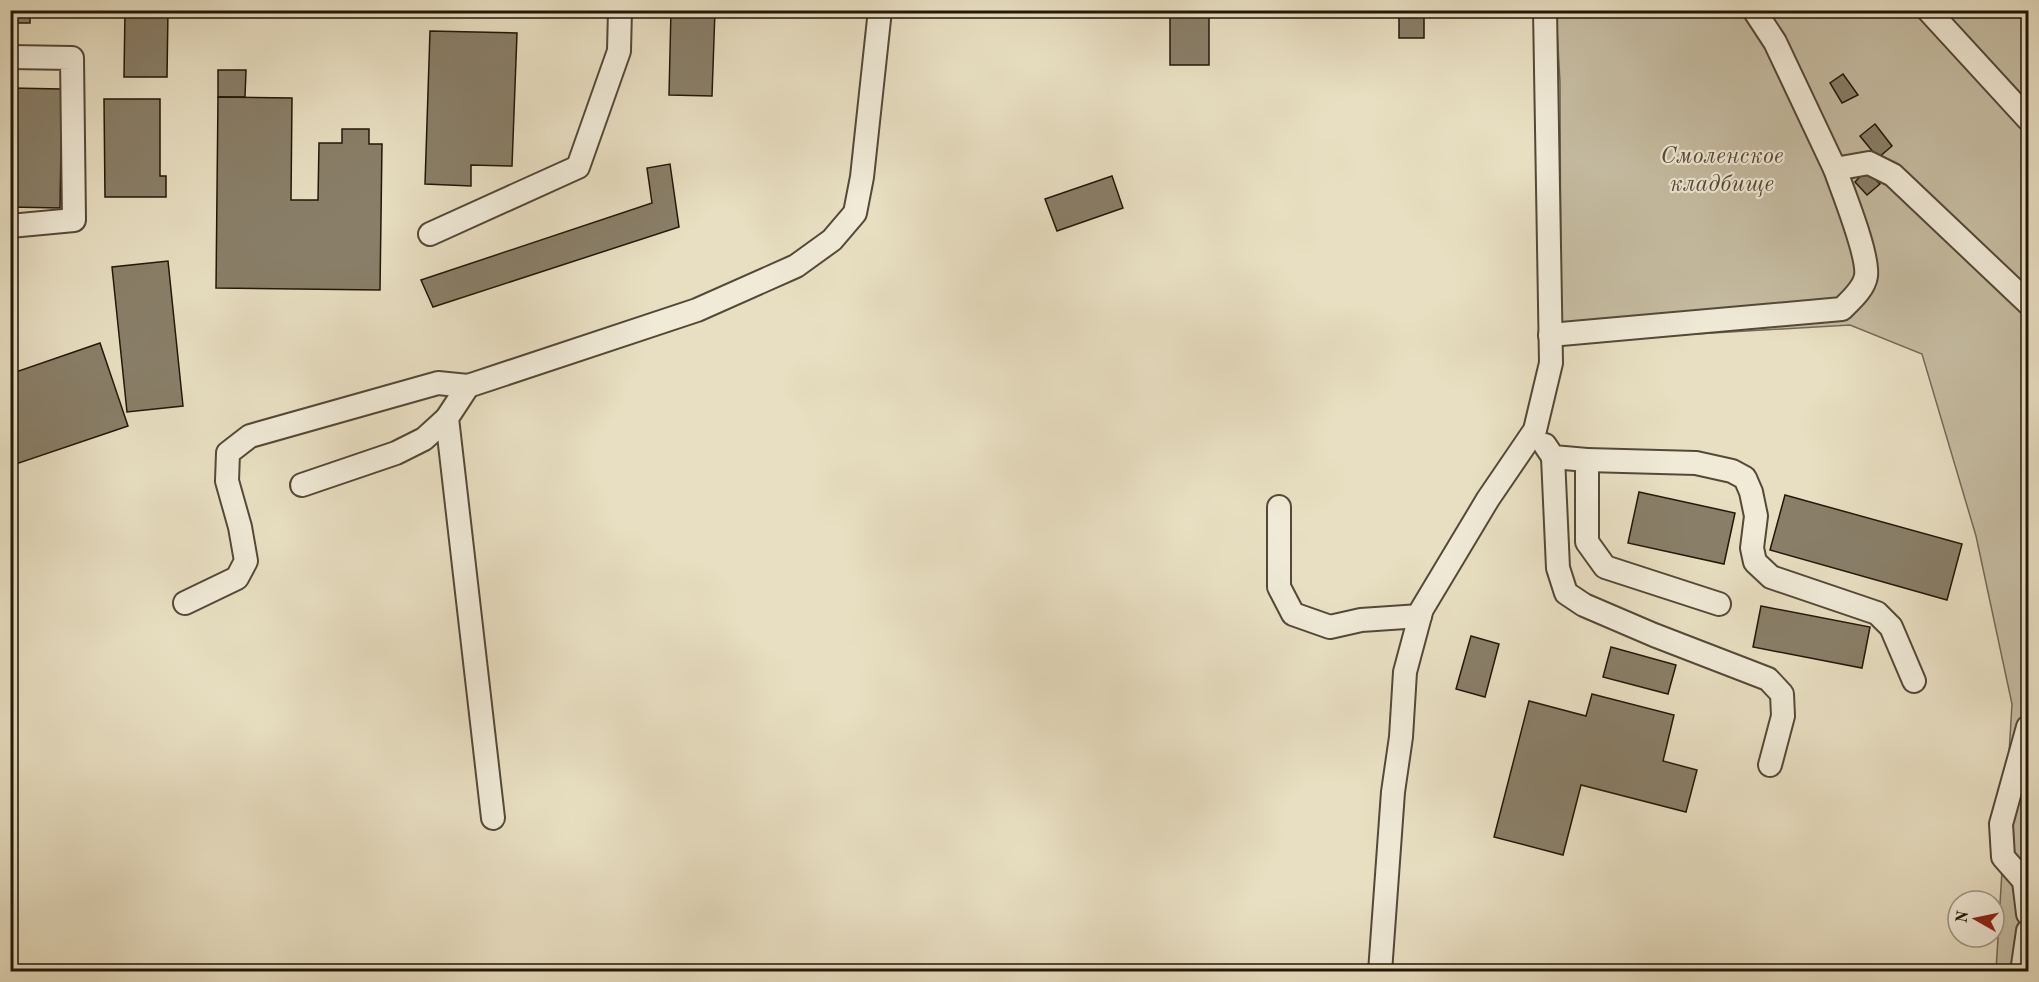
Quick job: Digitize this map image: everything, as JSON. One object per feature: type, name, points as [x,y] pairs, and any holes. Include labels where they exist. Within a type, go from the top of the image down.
[{"type":"street","points":[[430,234],[578,167],[619,51],[620,10]]},
{"type":"street","points":[[185,603],[237,578],[246,561],[240,527],[227,482],[228,453],[250,436],[438,383],[468,386],[697,310],[796,266],[831,240],[855,213],[862,177],[879,10]]},
{"type":"street","points":[[1380,972],[1393,792],[1401,737],[1405,672],[1420,616],[1488,499],[1535,430],[1551,363],[1545,10]]},
{"type":"street","points":[[1550,335],[1842,309],[1858,293],[1866,276],[1865,257],[1835,169],[1775,42],[1754,10]]},
{"type":"street","points":[[1928,10],[2028,119]]},
{"type":"street","points":[[10,57],[72,57],[74,220],[10,226]]},
{"type":"street","points":[[1835,169],[1869,163],[1893,175],[2028,303]]},
{"type":"street","points":[[302,485],[396,453],[424,439],[447,418],[468,386]]},
{"type":"street","points":[[447,418],[493,818]]},
{"type":"street","points":[[1535,430],[1552,457],[1558,568],[1566,593],[1584,605],[1654,635],[1768,679],[1782,694],[1783,705],[1783,716],[1770,765]]},
{"type":"street","points":[[1552,457],[1696,463],[1732,471],[1744,478],[1752,492],[1756,516],[1752,548],[1755,562],[1771,577],[1877,613],[1891,627],[1914,681]]},
{"type":"street","points":[[1587,460],[1587,542],[1605,567],[1719,604]]},
{"type":"street","points":[[1279,507],[1279,587],[1293,614],[1330,627],[1360,620],[1420,616]]},
{"type":"street","points":[[2028,727],[2001,824],[2003,857],[2024,881],[2028,914]]},
{"type":"street","points":[[2022,972],[2028,931]]},
{"type":"green space","name":"Смоленское кладбище","points":[[1556,11],[2028,11],[2028,971],[1996,971],[1997,949],[2006,949],[2006,889],[2001,889],[2012,704],[1976,536],[1922,354],[1850,325],[1561,342],[1560,82]]},
{"type":"building","points":[[10,10],[30,10],[30,23],[10,23]]},
{"type":"building","points":[[125,10],[168,10],[167,77],[124,77]]},
{"type":"building","points":[[671,10],[715,10],[712,96],[669,95]]},
{"type":"building","points":[[1170,10],[1209,10],[1209,65],[1170,65]]},
{"type":"building","points":[[1399,10],[1424,10],[1424,38],[1399,38]]},
{"type":"building","points":[[430,31],[517,33],[512,166],[471,165],[471,186],[425,184]]},
{"type":"building","points":[[218,70],[246,70],[245,97],[218,97]]},
{"type":"building","points":[[1843,74],[1858,95],[1842,103],[1830,83]]},
{"type":"building","points":[[10,88],[62,89],[60,208],[10,207]]},
{"type":"building","points":[[218,97],[292,98],[291,200],[318,200],[319,143],[342,143],[342,129],[369,129],[369,144],[382,144],[380,290],[216,288]]},
{"type":"building","points":[[104,99],[160,99],[160,176],[166,176],[166,197],[105,197]]},
{"type":"building","points":[[1875,124],[1892,146],[1878,158],[1860,136]]},
{"type":"building","points":[[670,164],[679,227],[433,307],[421,280],[652,203],[647,168]]},
{"type":"building","points":[[1866,170],[1880,184],[1867,195],[1855,182]]},
{"type":"building","points":[[1112,176],[1123,208],[1057,231],[1045,199]]},
{"type":"building","points":[[168,261],[183,406],[127,412],[112,267]]},
{"type":"building","points":[[100,343],[128,426],[10,466],[10,374]]},
{"type":"building","points":[[1639,492],[1735,513],[1724,564],[1628,543]]},
{"type":"building","points":[[1785,495],[1962,544],[1947,600],[1770,550]]},
{"type":"building","points":[[1761,606],[1870,627],[1862,668],[1753,647]]},
{"type":"building","points":[[1471,636],[1499,644],[1485,697],[1456,689]]},
{"type":"building","points":[[1611,647],[1676,665],[1668,694],[1603,677]]},
{"type":"building","points":[[1592,694],[1674,715],[1663,761],[1697,770],[1686,812],[1581,785],[1563,855],[1494,837],[1529,701],[1586,716]]}]
